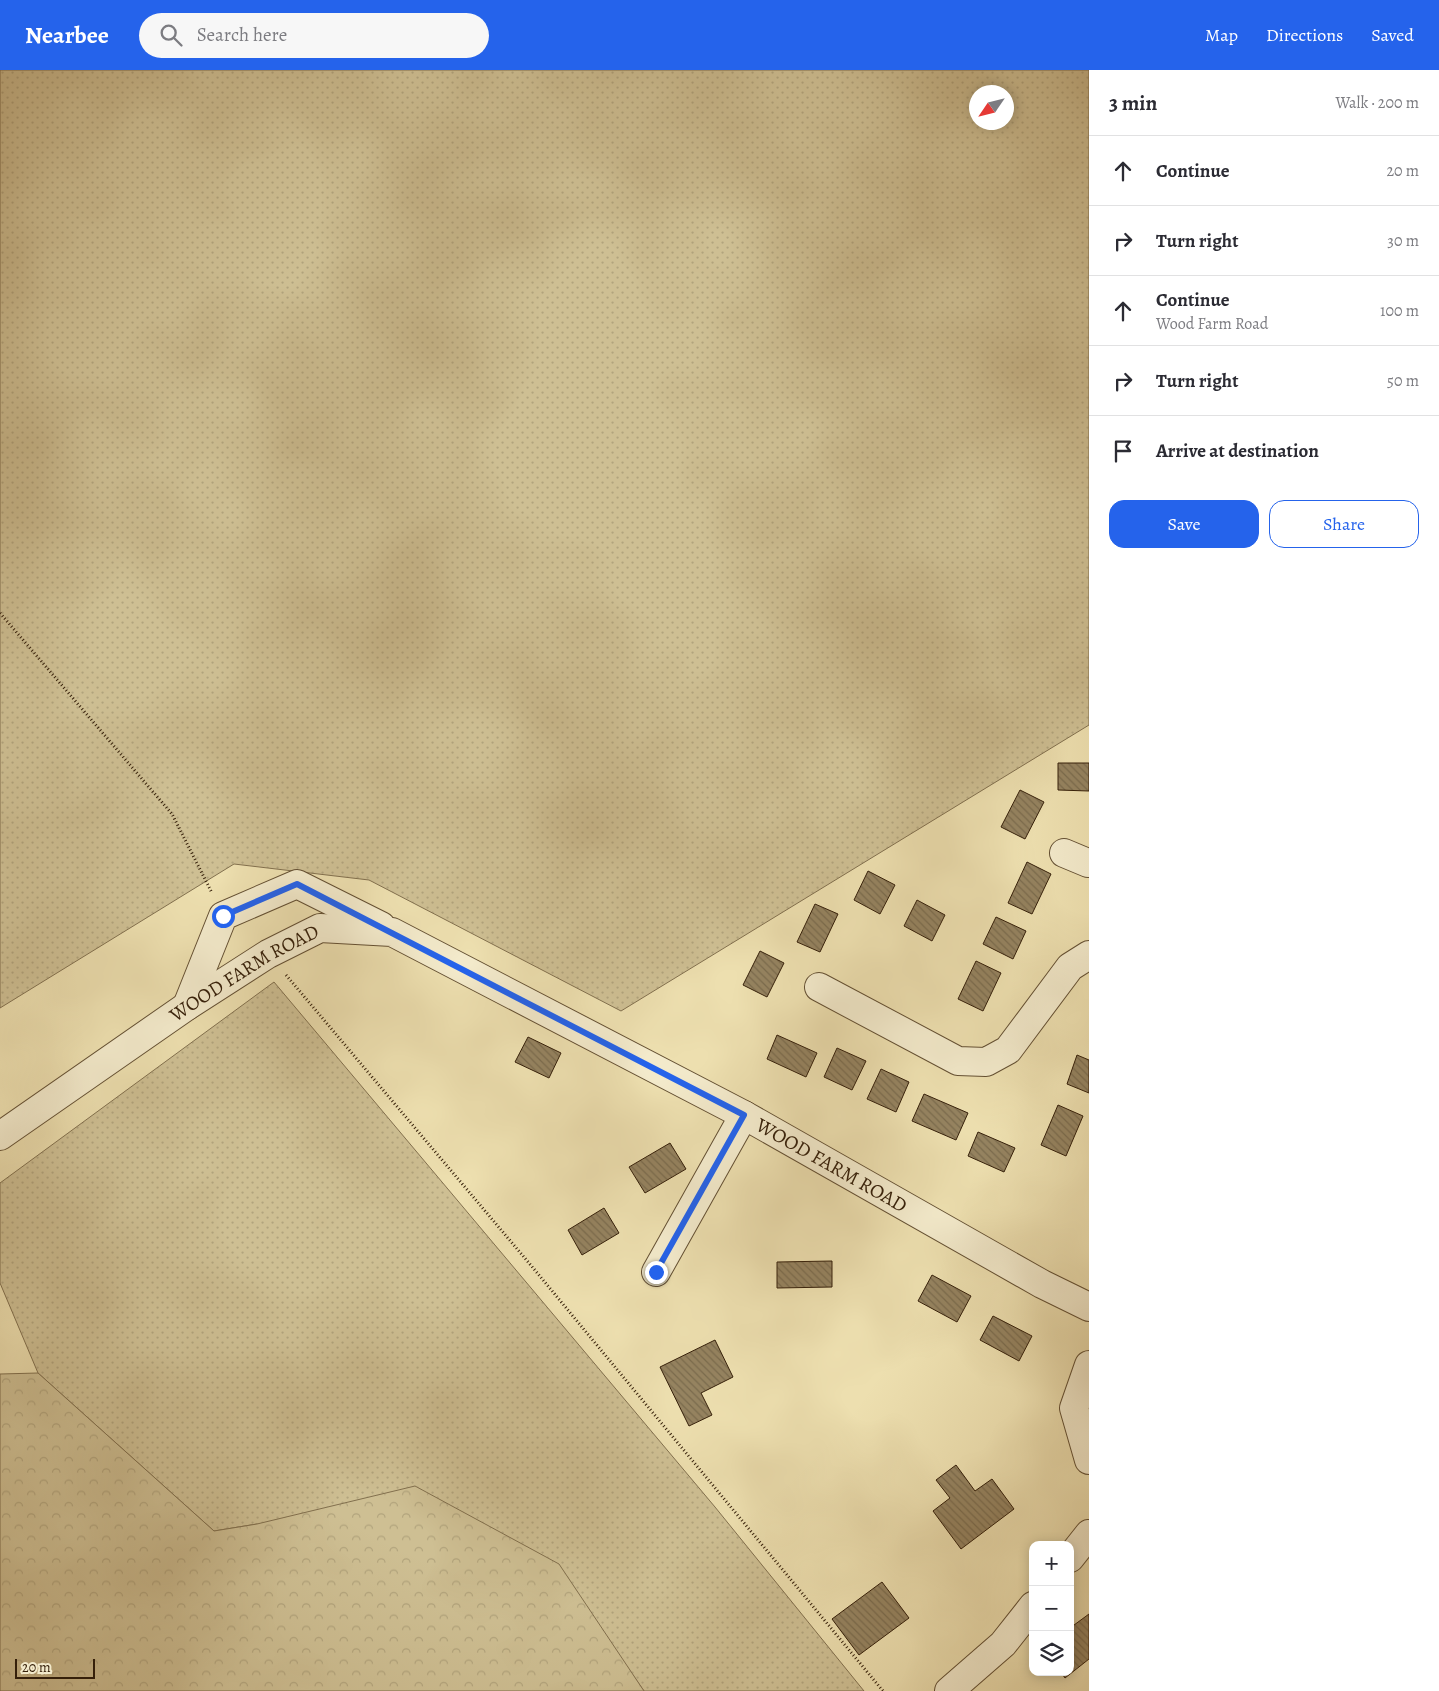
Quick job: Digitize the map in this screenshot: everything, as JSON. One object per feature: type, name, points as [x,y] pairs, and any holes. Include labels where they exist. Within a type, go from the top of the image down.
[{"type":"street","points":[[187,1006],[223,916],[297,884],[392,932]]},
{"type":"street","name":"WOOD FARM ROAD","points":[[0,1136],[187,1006],[268,954],[320,928],[392,932],[744,1115],[1042,1284],[1089,1307]]},
{"type":"street","points":[[819,987],[958,1061],[986,1062],[1008,1050],[1070,968],[1089,955]]},
{"type":"street","points":[[656,1272],[744,1115]]},
{"type":"street","points":[[1089,1365],[1074,1408],[1089,1460]]},
{"type":"street","points":[[1074,1553],[1089,1534]]},
{"type":"street","points":[[948,1691],[1003,1644],[1029,1611]]},
{"type":"path","points":[[0,614],[172,814],[223,916]]},
{"type":"path","points":[[268,954],[529,1264],[883,1691]]},
{"type":"green space","points":[[0,70],[1089,70],[1089,725],[621,1011],[369,880],[234,864],[0,1008]]},
{"type":"green space","points":[[274,982],[715,1507],[864,1691],[644,1691],[632,1674],[257,1524],[214,1531],[38,1373],[0,1283],[0,1183]]},
{"type":"green space","points":[[38,1373],[214,1531],[257,1524],[415,1486],[559,1564],[644,1691],[0,1691],[0,1374]]},
{"type":"building","points":[[1058,763],[1089,763],[1089,791],[1058,790]]},
{"type":"building","points":[[1020,790],[1044,802],[1025,839],[1001,827]]},
{"type":"building","points":[[1027,862],[1051,874],[1032,914],[1008,903]]},
{"type":"building","points":[[868,871],[895,885],[880,914],[854,900]]},
{"type":"building","points":[[917,900],[945,915],[932,941],[904,926]]},
{"type":"building","points":[[815,904],[838,914],[820,952],[797,942]]},
{"type":"building","points":[[996,917],[1026,931],[1013,959],[983,944]]},
{"type":"building","points":[[760,951],[784,963],[767,997],[743,985]]},
{"type":"building","points":[[976,961],[1001,973],[983,1011],[958,999]]},
{"type":"building","points":[[777,1035],[817,1053],[806,1077],[767,1059]]},
{"type":"building","points":[[528,1037],[561,1053],[549,1078],[515,1062]]},
{"type":"building","points":[[837,1048],[866,1061],[852,1090],[824,1077]]},
{"type":"building","points":[[1077,1055],[1089,1060],[1089,1093],[1067,1084]]},
{"type":"building","points":[[881,1069],[909,1082],[896,1112],[867,1099]]},
{"type":"building","points":[[924,1094],[968,1113],[956,1140],[912,1121]]},
{"type":"building","points":[[1058,1105],[1083,1116],[1066,1156],[1041,1145]]},
{"type":"building","points":[[978,1132],[1015,1148],[1004,1172],[968,1156]]},
{"type":"building","points":[[670,1143],[686,1169],[645,1193],[629,1167]]},
{"type":"building","points":[[604,1208],[619,1233],[582,1255],[568,1230]]},
{"type":"building","points":[[832,1261],[832,1287],[777,1288],[777,1262]]},
{"type":"building","points":[[932,1275],[971,1296],[957,1322],[918,1301]]},
{"type":"building","points":[[993,1316],[1032,1336],[1019,1361],[980,1340]]},
{"type":"building","points":[[715,1340],[733,1377],[701,1393],[712,1415],[689,1426],[660,1367]]},
{"type":"building","points":[[956,1465],[975,1491],[992,1479],[1014,1509],[961,1549],[933,1511],[950,1498],[936,1480]]},
{"type":"building","points":[[882,1582],[909,1618],[859,1655],[832,1619]]},
{"type":"building","points":[[1089,1614],[1089,1659],[1074,1671],[1074,1631],[1074,1625]]},
{"type":"route","points":[[223,916],[297,884],[744,1115],[656,1272]]}]
